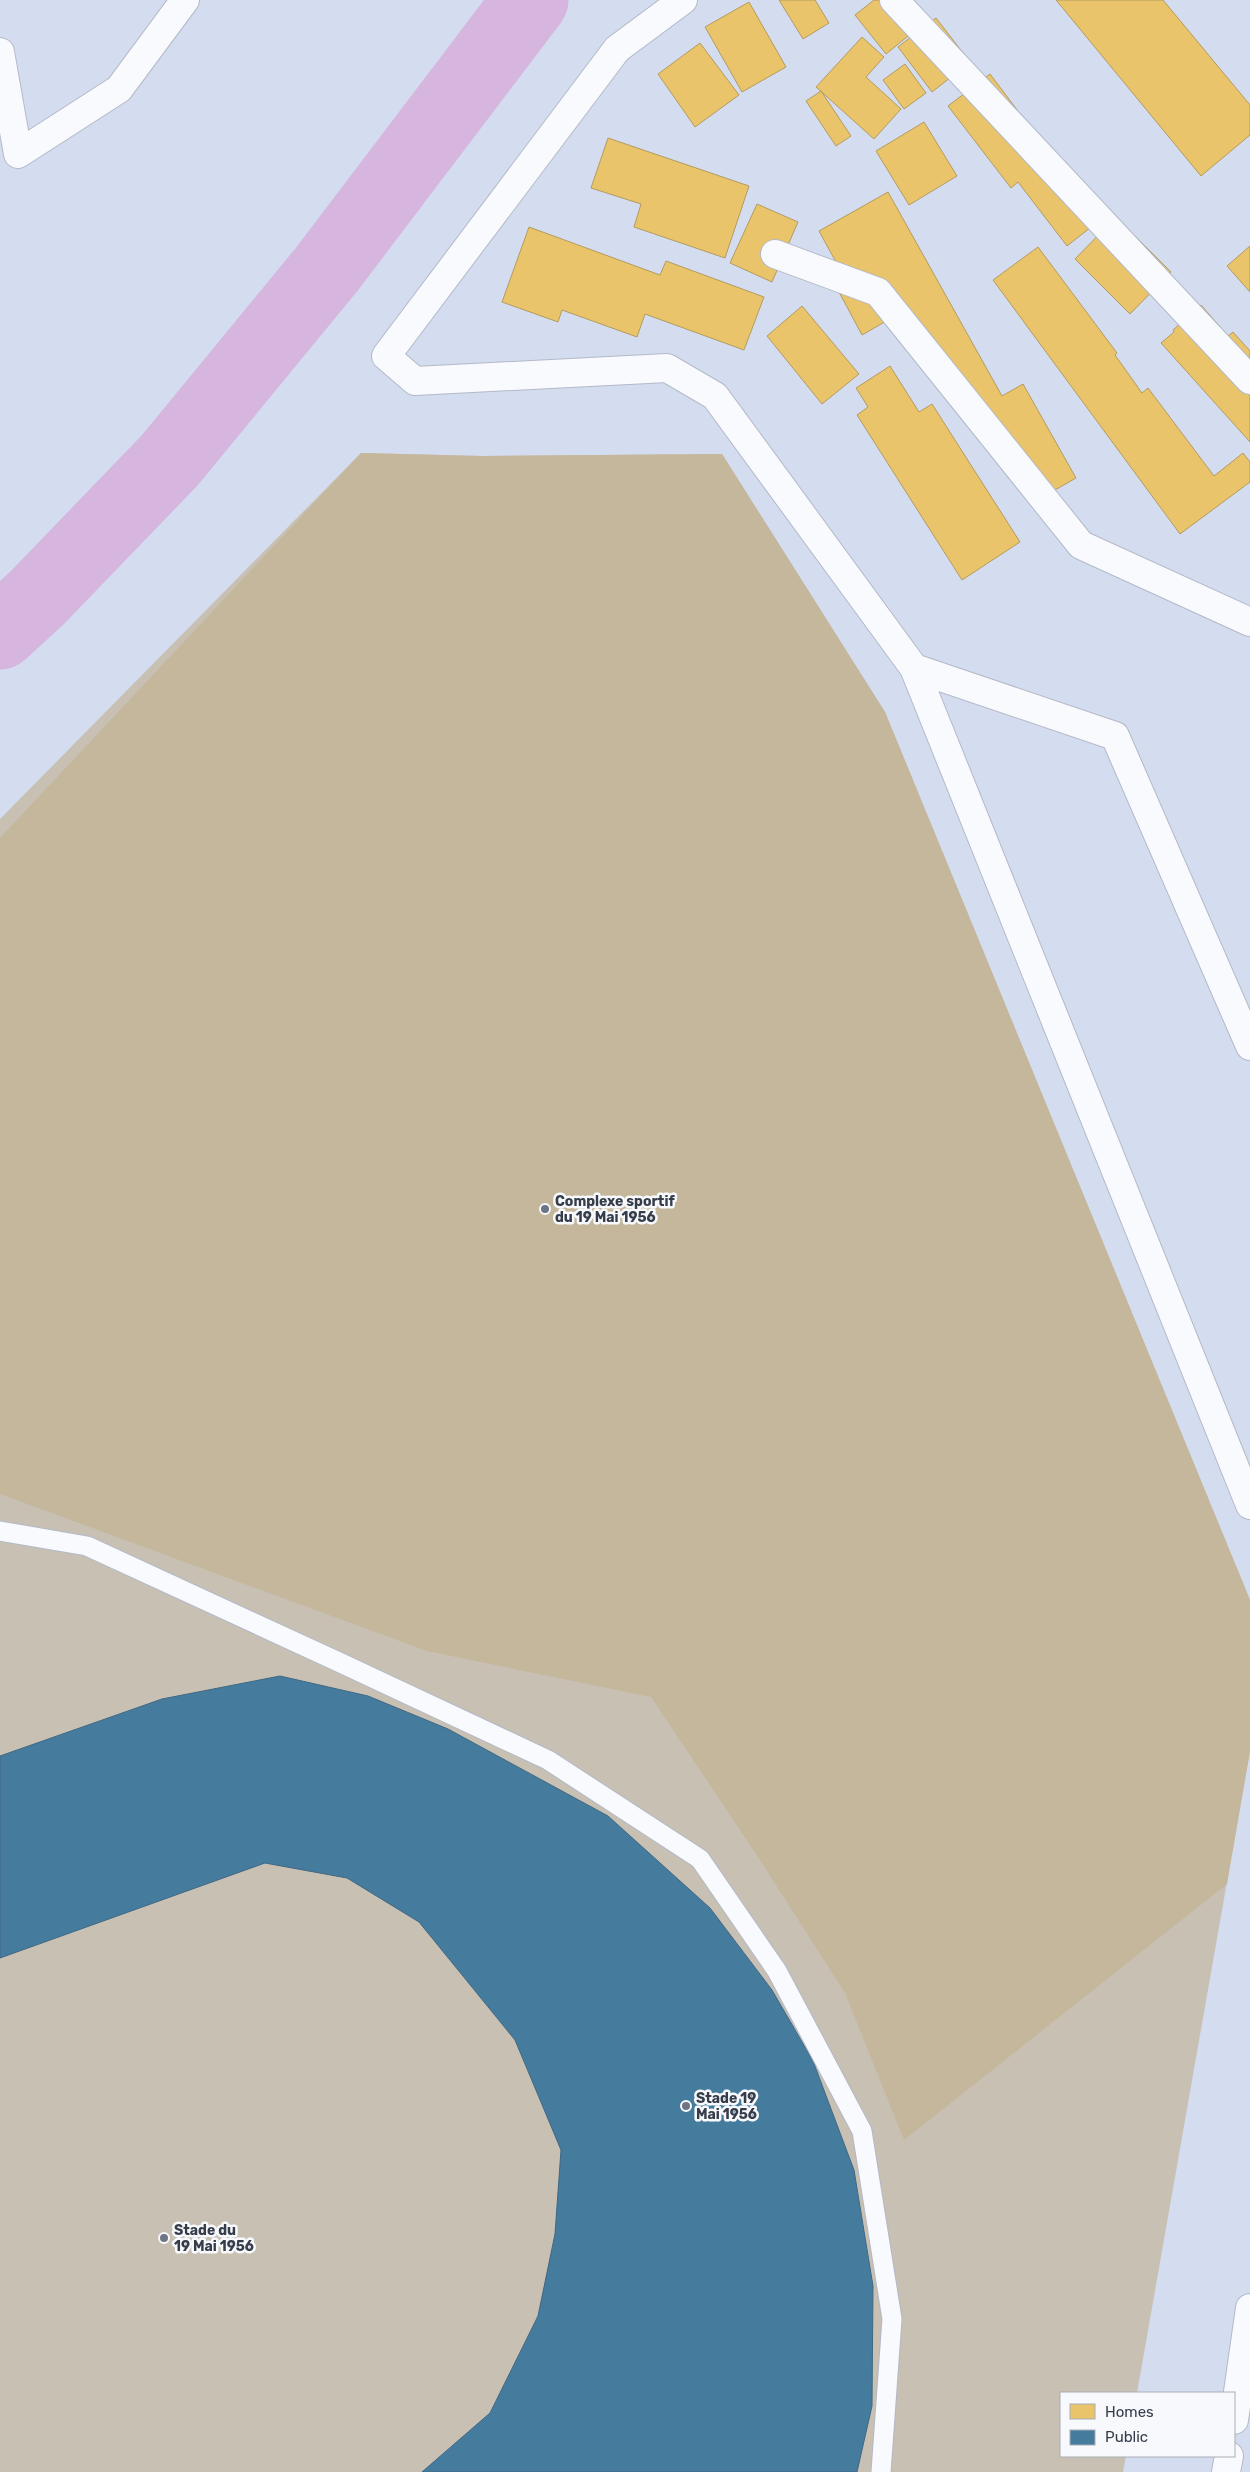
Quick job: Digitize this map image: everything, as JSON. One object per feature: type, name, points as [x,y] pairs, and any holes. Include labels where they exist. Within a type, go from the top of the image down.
[{"type":"street","points":[[0,52],[18,154],[119,89],[185,0]]},
{"type":"street","points":[[683,0],[617,49],[386,356],[415,381],[667,368],[715,396],[914,668],[1250,1505]]},
{"type":"street","points":[[894,0],[1250,380]]},
{"type":"street","points":[[775,254],[878,292],[1081,545],[1250,622]]},
{"type":"street","points":[[914,668],[1115,736],[1250,1046]]},
{"type":"street","points":[[1235,2413],[1250,2308]]},
{"type":"street","points":[[1226,2472],[1228,2457]]},
{"type":"lane","points":[[0,1531],[86,1546],[352,1668],[548,1760],[700,1859],[777,1972],[862,2132],[892,2320],[881,2472]]},
{"type":"shaded area","name":"Complexe sportif du 19 Mai 1956","points":[[361,453],[481,456],[722,454],[885,712],[1250,1600],[1250,1751],[1137,2392],[1060,2392],[1060,2457],[1126,2457],[1123,2472],[0,2472],[0,819]]},
{"type":"shaded area","name":"Complexe sportif du 19 Mai 1956","points":[[361,453],[481,456],[722,454],[885,712],[1250,1600],[1250,1751],[1227,1884],[904,2140],[845,1993],[758,1857],[651,1697],[427,1651],[0,1494],[0,838]]},
{"type":"building: Homes","points":[[779,0],[815,0],[829,23],[803,39]]},
{"type":"building: Homes","points":[[874,0],[914,0],[929,19],[886,54],[855,15]]},
{"type":"building: Homes","points":[[1056,0],[1163,0],[1250,105],[1250,135],[1201,176]]},
{"type":"building: Homes","points":[[749,2],[786,67],[742,92],[705,27]]},
{"type":"building: Homes","points":[[936,18],[970,62],[932,92],[898,47]]},
{"type":"building: Homes","points":[[862,37],[884,57],[866,77],[901,109],[874,139],[816,87]]},
{"type":"building: Homes","points":[[700,43],[739,95],[695,127],[658,74]]},
{"type":"building: Homes","points":[[905,64],[926,93],[904,109],[883,80]]},
{"type":"building: Homes","points":[[990,74],[1100,220],[1067,246],[1018,182],[1011,188],[948,106]]},
{"type":"building: Homes","points":[[821,91],[851,136],[836,146],[806,101]]},
{"type":"building: Homes","points":[[924,122],[957,176],[909,205],[876,151]]},
{"type":"building: Homes","points":[[608,138],[749,186],[725,258],[634,227],[641,204],[591,188]]},
{"type":"building: Homes","points":[[888,192],[1002,396],[1023,384],[1076,478],[1032,503],[902,312],[862,335],[839,292],[849,286],[819,231]]},
{"type":"building: Homes","points":[[757,204],[798,222],[772,282],[730,263]]},
{"type":"building: Homes","points":[[1116,217],[1171,272],[1130,314],[1075,259]]},
{"type":"building: Homes","points":[[529,227],[660,275],[666,261],[764,297],[744,350],[645,314],[637,337],[562,310],[558,322],[502,302]]},
{"type":"building: Homes","points":[[1250,246],[1250,292],[1227,266]]},
{"type":"building: Homes","points":[[1038,247],[1117,353],[1115,355],[1142,393],[1148,388],[1214,476],[1243,453],[1250,462],[1250,482],[1180,534],[993,280]]},
{"type":"building: Homes","points":[[1201,305],[1228,336],[1233,332],[1250,351],[1250,442],[1161,343]]},
{"type":"building: Homes","points":[[802,306],[859,374],[822,404],[767,336]]},
{"type":"building: Homes","points":[[890,366],[919,412],[932,404],[1020,542],[962,580],[857,415],[868,407],[856,388]]},
{"type":"building: Public","name":"Stade 19 Mai 1956","points":[[280,1676],[368,1696],[448,1729],[608,1816],[710,1908],[772,1990],[813,2061],[854,2170],[873,2286],[872,2406],[857,2472],[422,2472],[490,2413],[538,2316],[555,2234],[561,2150],[515,2040],[419,1922],[347,1878],[265,1863],[0,1958],[0,1756],[162,1699]]},
{"type":"waterway","points":[[0,632],[37,598],[170,460],[327,269],[531,0]]},
{"type":"place","name":"Complexe sportif du 19 Mai 1956","points":[[545,1209]]},
{"type":"place","name":"Stade 19 Mai 1956","points":[[686,2106]]},
{"type":"place","name":"Stade du 19 Mai 1956","points":[[164,2238]]}]
